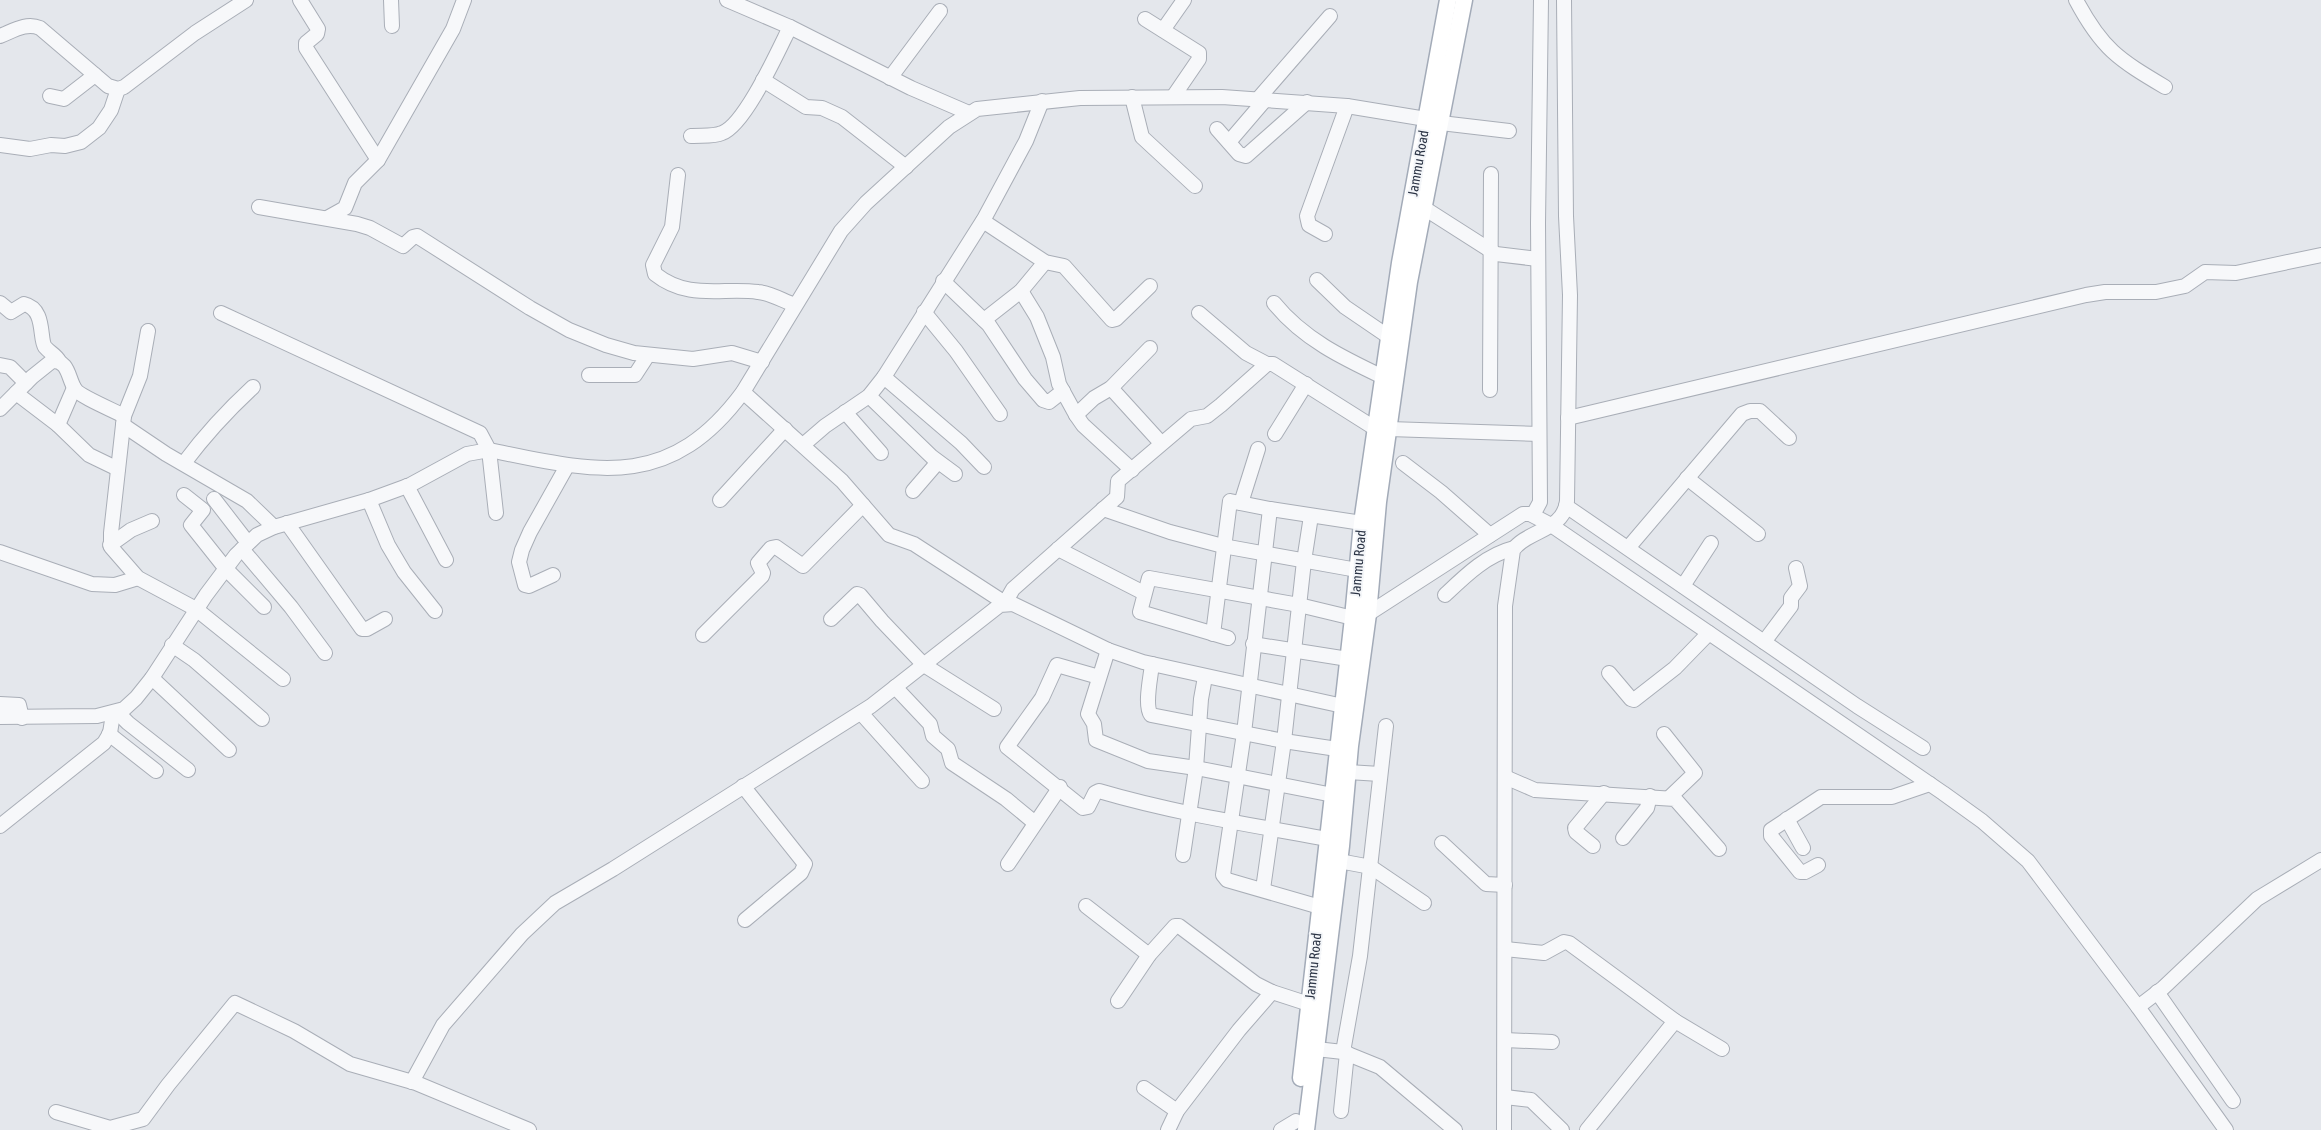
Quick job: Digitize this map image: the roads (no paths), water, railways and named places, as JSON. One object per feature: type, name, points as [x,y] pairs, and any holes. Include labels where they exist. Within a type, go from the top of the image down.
[{"type":"main road","name":"Jammu Road","points":[[1299,1127],[1309,1004],[1337,749],[1348,659],[1361,616],[1357,570],[1362,523],[1382,429],[1383,377],[1400,263],[1434,121],[1448,0]]},
{"type":"main road","points":[[1299,1127],[1357,864],[1367,773],[1361,616],[1378,502],[1382,429],[1424,208],[1434,121],[1464,0]]},
{"type":"street","points":[[0,36],[25,26],[34,26],[108,86],[118,89],[124,87],[195,33],[246,0]]},
{"type":"street","points":[[300,0],[318,30],[317,34],[306,43],[306,48],[378,160]]},
{"type":"street","points":[[391,0],[392,26]]},
{"type":"street","points":[[327,218],[345,208],[355,183],[378,160],[453,30],[464,0]]},
{"type":"street","points":[[727,0],[790,28],[890,78],[969,113]]},
{"type":"street","points":[[1163,30],[1184,0]]},
{"type":"street","points":[[1445,596],[1476,567],[1499,553],[1514,548],[1550,517],[1568,418],[1570,295],[1566,216],[1552,24],[1541,0]]},
{"type":"street","points":[[1564,0],[1552,24],[1538,259],[1540,502],[1550,517],[1709,633],[1982,820],[2021,854],[2148,999],[2233,1101]]},
{"type":"street","points":[[2076,0],[2092,29],[2110,51],[2128,65],[2165,87]]},
{"type":"street","points":[[890,78],[940,11]]},
{"type":"street","points":[[1229,142],[1330,16]]},
{"type":"street","points":[[1145,19],[1198,51],[1200,56],[1173,97]]},
{"type":"street","points":[[691,136],[724,133],[739,117],[763,80],[790,28]]},
{"type":"street","points":[[50,96],[60,100],[66,98],[95,75]]},
{"type":"street","points":[[763,80],[806,107],[822,108],[842,117],[906,167]]},
{"type":"street","points":[[0,145],[30,149],[81,142],[99,128],[111,110],[118,89]]},
{"type":"street","points":[[0,717],[97,716],[115,713],[130,704],[152,678],[196,609],[245,546],[257,535],[281,525],[370,500],[407,486],[467,454],[489,450],[567,466],[618,469],[644,465],[675,453],[700,439],[743,392],[841,231],[866,203],[949,127],[969,113],[977,110],[1042,101],[1132,96],[1222,97],[1347,106],[1434,121],[1509,130]]},
{"type":"street","points":[[1132,96],[1142,137],[1195,186]]},
{"type":"street","points":[[802,445],[869,396],[884,377],[982,221],[1026,141],[1042,101]]},
{"type":"street","points":[[1217,129],[1239,154],[1246,156],[1307,102]]},
{"type":"street","points":[[1325,234],[1309,225],[1307,216],[1347,106]]},
{"type":"street","points":[[1490,390],[1492,174]]},
{"type":"street","points":[[678,176],[672,227],[653,265],[655,274],[691,289],[707,293],[759,292],[795,305]]},
{"type":"street","points":[[259,208],[327,218],[370,228],[403,246],[415,236],[424,239],[530,308],[569,330],[606,345],[648,355],[693,359],[732,353],[762,362]]},
{"type":"street","points":[[1424,208],[1502,256],[1538,259]]},
{"type":"street","points":[[982,221],[1045,262],[1064,266],[1112,320],[1116,319],[1150,286]]},
{"type":"street","points":[[1568,418],[1996,318],[2086,295],[2105,292],[2156,292],[2181,287],[2205,272],[2236,273],[2263,269],[2321,255]]},
{"type":"street","points":[[984,320],[1020,291],[1045,262]]},
{"type":"street","points":[[1317,280],[1351,312],[1389,337]]},
{"type":"street","points":[[943,281],[984,320],[1024,379],[1043,400],[1049,402],[1063,392]]},
{"type":"street","points":[[1020,291],[1037,318],[1054,357],[1063,392],[1076,415],[1084,425],[1132,470]]},
{"type":"street","points":[[0,303],[10,312],[24,304],[30,306],[41,322],[44,345],[68,371],[77,392],[123,420],[166,454],[247,501],[281,525],[362,629],[367,630],[385,619]]},
{"type":"street","points":[[1274,304],[1315,342],[1383,377]]},
{"type":"street","points":[[924,312],[956,351],[1000,414]]},
{"type":"street","points":[[221,313],[477,431],[484,437],[489,450],[496,513]]},
{"type":"street","points":[[1199,314],[1246,352],[1267,364],[1273,364],[1382,429],[1539,434]]},
{"type":"street","points":[[148,331],[140,376],[123,420],[110,545],[138,578],[196,609],[282,679]]},
{"type":"street","points":[[1076,415],[1094,398],[1111,388],[1150,348]]},
{"type":"street","points":[[589,375],[635,375],[648,355]]},
{"type":"street","points":[[0,409],[52,361],[59,361]]},
{"type":"street","points":[[412,1082],[444,1025],[540,916],[569,894],[613,869],[861,712],[924,665],[1005,603],[1013,589],[1118,495],[1118,481],[1161,443],[1191,418],[1207,416],[1267,364]]},
{"type":"street","points":[[0,365],[10,367],[21,388],[89,455],[118,468]]},
{"type":"street","points":[[884,377],[961,443],[984,467]]},
{"type":"street","points":[[1275,434],[1306,384]]},
{"type":"street","points":[[184,463],[218,421],[253,387]]},
{"type":"street","points":[[58,425],[74,388]]},
{"type":"street","points":[[1111,388],[1161,443]]},
{"type":"street","points":[[743,392],[842,481],[889,535],[914,544],[1005,603],[1023,609],[1108,650],[1152,664],[1343,706]]},
{"type":"street","points":[[869,396],[938,462],[955,474]]},
{"type":"street","points":[[1628,548],[1745,413],[1760,411],[1789,438]]},
{"type":"street","points":[[845,412],[881,453]]},
{"type":"street","points":[[720,500],[785,429]]},
{"type":"street","points":[[1241,503],[1258,449]]},
{"type":"street","points":[[913,491],[938,462]]},
{"type":"street","points":[[1403,463],[1434,486],[1490,535]]},
{"type":"street","points":[[553,575],[527,586],[524,583],[520,557],[530,532],[567,466]]},
{"type":"street","points":[[1687,478],[1758,534]]},
{"type":"street","points":[[407,486],[446,560]]},
{"type":"street","points":[[184,494],[203,510],[191,524],[226,569],[264,607]]},
{"type":"street","points":[[214,499],[245,546],[325,653]]},
{"type":"street","points":[[370,500],[388,545],[404,572],[435,612]]},
{"type":"street","points":[[1213,634],[1229,502],[1362,523]]},
{"type":"street","points":[[703,635],[762,576],[764,572],[758,563],[771,548],[783,551],[803,566],[863,506]]},
{"type":"street","points":[[1103,509],[1170,532],[1223,546],[1357,570]]},
{"type":"street","points":[[1270,509],[1258,598],[1244,732],[1224,877],[1227,880],[1320,907]]},
{"type":"street","points":[[1228,638],[1142,613],[1140,610],[1148,579],[1151,577],[1361,616],[1523,514],[1550,517],[1628,548],[1923,748]]},
{"type":"street","points":[[1263,889],[1284,741],[1304,560],[1311,516]]},
{"type":"street","points":[[110,545],[131,530],[152,522]]},
{"type":"street","points":[[1683,586],[1711,543]]},
{"type":"street","points":[[1504,1130],[1505,606],[1511,555],[1514,548]]},
{"type":"street","points":[[1058,549],[1144,593]]},
{"type":"street","points":[[0,552],[92,584],[114,585],[138,578]]},
{"type":"street","points":[[1764,642],[1791,606],[1791,598],[1800,586],[1796,568]]},
{"type":"street","points":[[831,618],[857,594],[860,595],[924,665],[994,709]]},
{"type":"street","points":[[1608,673],[1634,700],[1675,668],[1709,633]]},
{"type":"street","points":[[1253,644],[1348,659]]},
{"type":"street","points":[[172,645],[194,660],[262,719]]},
{"type":"street","points":[[1108,650],[1088,715],[1094,724],[1096,740],[1139,758],[1333,795]]},
{"type":"street","points":[[1152,664],[1148,692],[1150,713],[1284,741],[1337,749]]},
{"type":"street","points":[[1100,677],[1057,665],[1042,698],[1007,745],[1008,748],[1060,787],[1084,808],[1088,807],[1095,793],[1099,791],[1231,822],[1328,839]]},
{"type":"street","points":[[1183,855],[1196,768],[1205,676]]},
{"type":"street","points":[[152,678],[229,750]]},
{"type":"street","points":[[895,687],[930,724],[933,736],[948,749],[952,762],[1006,798],[1035,823]]},
{"type":"street","points":[[0,704],[19,705],[22,708],[22,718]]},
{"type":"street","points":[[861,712],[922,782]]},
{"type":"street","points":[[0,826],[104,743],[109,734],[115,713]]},
{"type":"street","points":[[115,713],[188,770]]},
{"type":"street","points":[[1341,1111],[1341,1052],[1360,956],[1357,864],[1367,773],[1386,726]]},
{"type":"street","points":[[109,734],[156,771]]},
{"type":"street","points":[[1664,734],[1694,773],[1670,797]]},
{"type":"street","points":[[1505,777],[1535,790],[1670,797],[1677,800],[1719,849]]},
{"type":"street","points":[[1818,865],[1802,872],[1771,836],[1772,829],[1821,797],[1892,797],[1930,784]]},
{"type":"street","points":[[743,786],[805,864],[801,873],[745,920]]},
{"type":"street","points":[[1008,864],[1060,787]]},
{"type":"street","points":[[1593,846],[1576,832],[1575,828],[1604,793]]},
{"type":"street","points":[[1623,838],[1647,808],[1650,796]]},
{"type":"street","points":[[1787,819],[1803,848]]},
{"type":"street","points":[[1442,843],[1486,884],[1505,885]]},
{"type":"street","points":[[2148,999],[2257,899],[2321,860]]},
{"type":"street","points":[[1357,864],[1424,903]]},
{"type":"street","points":[[1086,906],[1149,955]]},
{"type":"street","points":[[1118,1001],[1149,955],[1175,926],[1179,926],[1256,984],[1272,992],[1309,1004]]},
{"type":"street","points":[[1505,949],[1544,953],[1564,942],[1569,943],[1675,1021],[1722,1049]]},
{"type":"street","points":[[1168,1130],[1177,1111],[1244,1023],[1272,992]]},
{"type":"street","points":[[2148,999],[2226,1130]]},
{"type":"street","points":[[56,1112],[110,1128],[143,1119],[168,1085],[235,1003],[288,1028],[350,1064],[412,1082],[529,1130]]},
{"type":"street","points":[[1587,1130],[1675,1021]]},
{"type":"street","points":[[1505,1040],[1552,1042]]},
{"type":"street","points":[[1316,1049],[1341,1052],[1380,1067],[1455,1130]]},
{"type":"street","points":[[1144,1088],[1177,1111]]},
{"type":"street","points":[[1505,1097],[1531,1100],[1562,1130]]},
{"type":"street","points":[[1281,1130],[1299,1127]]}]
